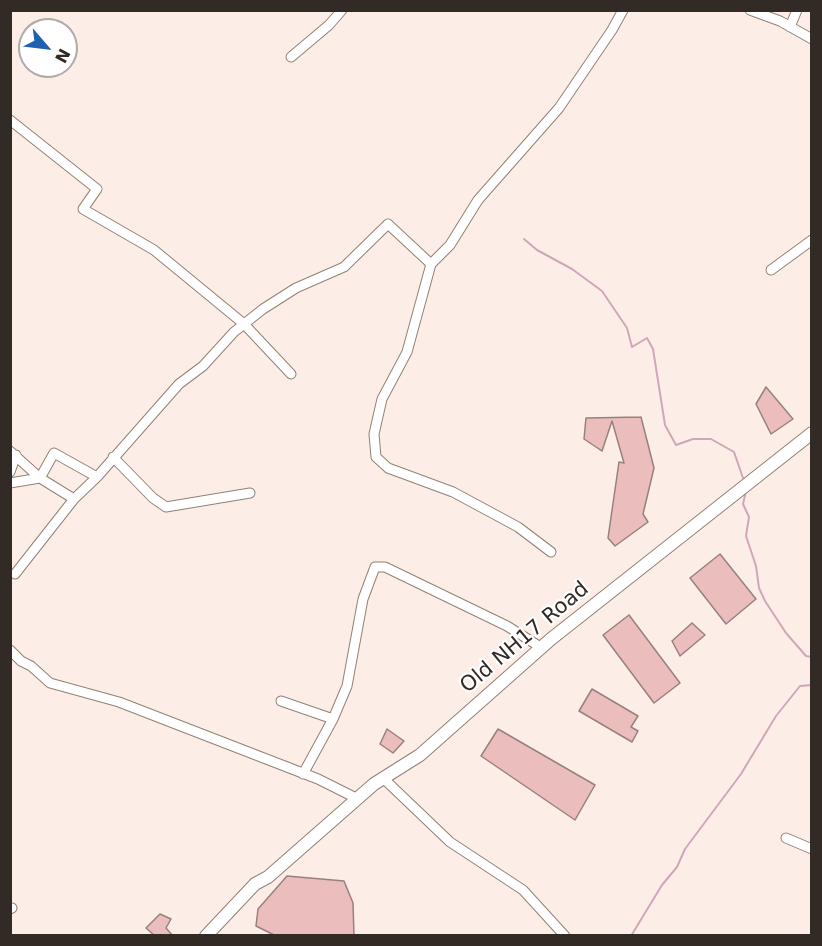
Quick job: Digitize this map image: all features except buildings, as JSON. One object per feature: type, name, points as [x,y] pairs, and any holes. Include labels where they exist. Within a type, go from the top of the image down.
[{"type":"main road","name":"Old NH17 Road","points":[[206,936],[255,884],[268,877],[383,778],[420,755],[542,648],[812,433]]},
{"type":"main road","name":"Old NH17 Road","points":[[216,936],[260,890],[268,877]]},
{"type":"street","points":[[291,57],[330,25],[342,10]]},
{"type":"street","points":[[551,552],[508,522],[453,492],[388,468],[376,457],[374,434],[382,399],[407,352],[431,264],[450,245],[478,200],[559,108],[623,10]]},
{"type":"street","points":[[750,10],[780,21],[812,39]]},
{"type":"street","points":[[790,27],[797,10]]},
{"type":"street","points":[[10,120],[97,189],[83,209],[154,250],[244,324],[291,374]]},
{"type":"street","points":[[15,574],[74,499],[97,477],[178,384],[203,366],[244,324],[296,288],[344,267],[388,224],[431,264]]},
{"type":"street","points":[[771,270],[812,240]]},
{"type":"street","points":[[10,471],[13,453]]},
{"type":"street","points":[[13,453],[40,478],[74,499]]},
{"type":"street","points":[[40,478],[54,453],[97,477]]},
{"type":"street","points":[[113,457],[153,498],[166,507],[250,493]]},
{"type":"street","points":[[10,483],[40,478]]},
{"type":"street","points":[[303,774],[333,719],[347,687],[363,599],[375,567],[385,567],[507,626],[542,648]]},
{"type":"street","points":[[10,650],[50,683],[119,702],[303,774],[358,799]]},
{"type":"street","points":[[281,701],[333,719]]},
{"type":"street","points":[[383,778],[450,842],[523,890],[565,936]]},
{"type":"street","points":[[786,838],[812,849]]},
{"type":"waterway","points":[[524,239],[537,250],[572,269],[602,291],[627,328],[632,347],[647,338],[653,349],[665,425],[676,445],[693,439],[711,439],[734,452],[743,478]]},
{"type":"waterway","points":[[746,491],[743,504],[749,517],[746,536],[756,566],[759,588],[786,633],[806,656],[812,657]]},
{"type":"waterway","points":[[631,936],[662,885],[677,867],[685,849],[741,774],[776,716],[800,686],[812,685]]}]
